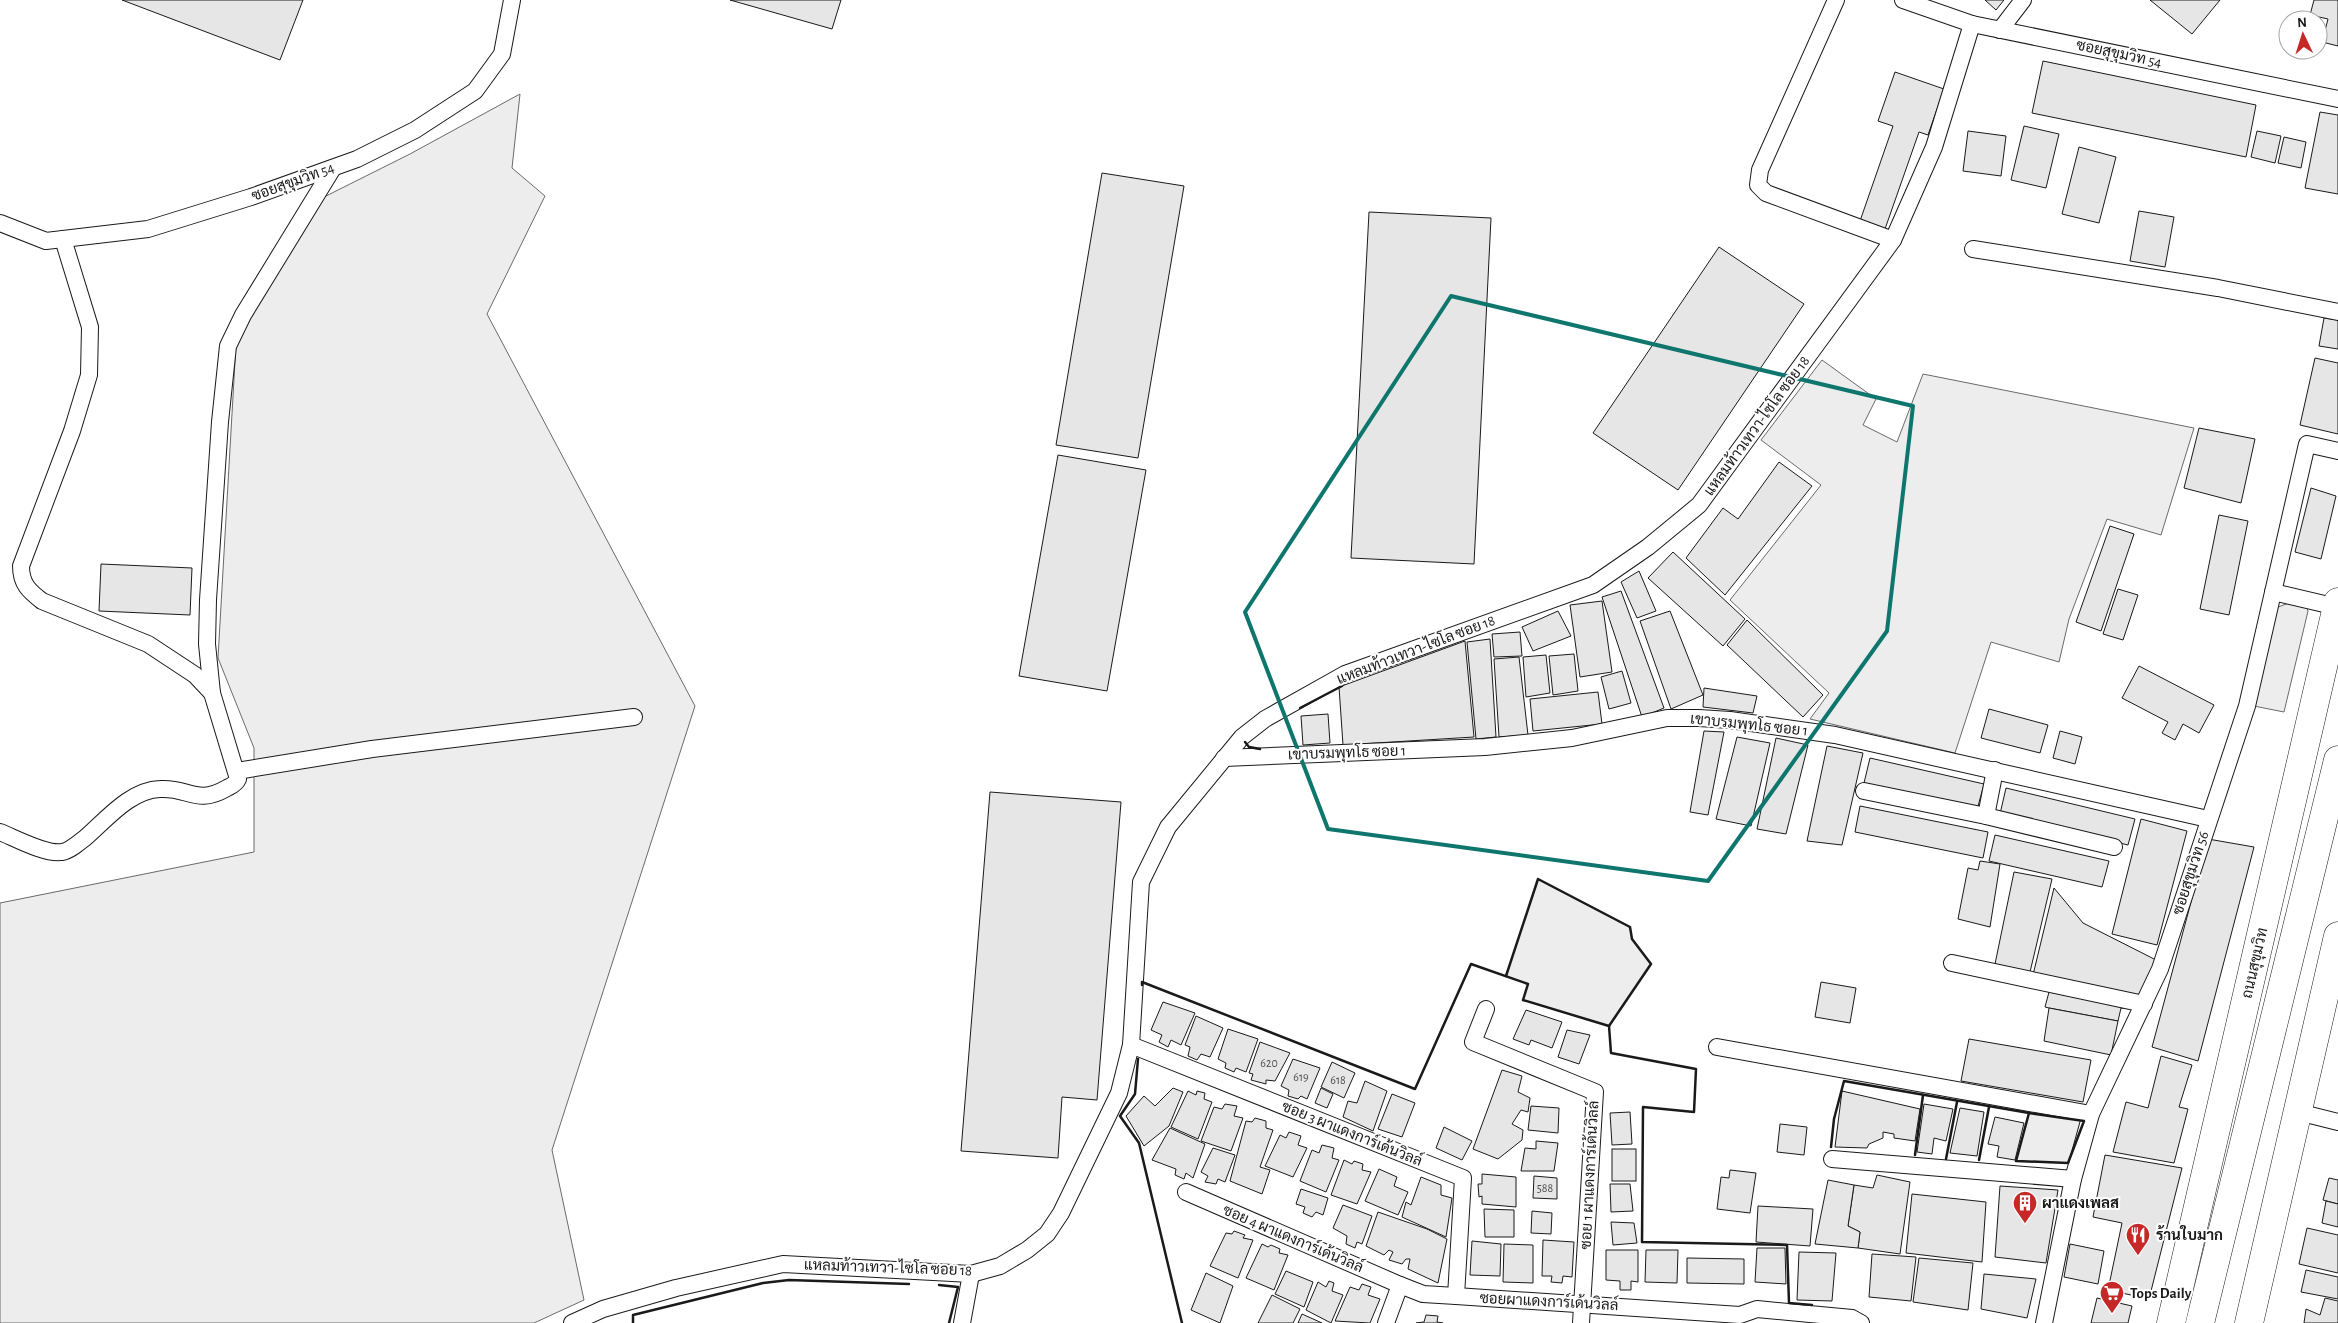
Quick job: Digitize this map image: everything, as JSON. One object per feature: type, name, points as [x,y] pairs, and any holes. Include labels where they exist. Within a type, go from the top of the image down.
[{"type":"highway","name":"ถนนสุขุมวิท","points":[[2171,1323],[2338,604]]},
{"type":"highway","points":[[2200,1323],[2338,760]]},
{"type":"highway","points":[[2249,1323],[2338,936]]},
{"type":"street","name":"ซอยสุขุมวิท 54","points":[[0,223],[46,240],[148,229],[251,197],[357,159],[415,130],[475,91],[502,54],[512,0]]},
{"type":"street","points":[[1836,0],[1760,170],[1758,185],[1766,193],[1893,240]]},
{"type":"street","name":"ซอยสุขุมวิท 54","points":[[1903,0],[1972,24],[2338,99]]},
{"type":"street","points":[[2000,30],[2023,0]]},
{"type":"street","name":"แหลมท้าวเทวา-ไซโล ซอย 18","points":[[572,1323],[603,1310],[676,1288],[783,1264],[971,1274],[1000,1266],[1027,1250],[1047,1234],[1061,1214],[1119,1093],[1131,1045],[1141,882],[1168,828],[1242,737],[1265,719],[1345,674],[1594,585],[1648,547],[1699,505],[1893,240],[1934,146],[1972,24]]},
{"type":"street","points":[[0,832],[40,848],[61,853],[75,846],[132,798],[146,790],[162,788],[199,798],[216,795],[236,783],[238,779],[237,771],[212,693],[208,644],[208,600],[220,422],[228,346],[243,315],[333,168]]},
{"type":"street","points":[[62,239],[90,327],[89,375],[72,431],[21,566],[21,578],[29,592],[42,601],[148,644],[195,674],[212,693]]},
{"type":"street","points":[[1973,248],[2218,288],[2338,312]]},
{"type":"street","name":"ซอยสุขุมวิท 56","points":[[2044,1323],[2073,1179],[2091,1114],[2160,969],[2208,819],[2247,706],[2307,444],[2338,451]]},
{"type":"street","points":[[2273,592],[2338,604]]},
{"type":"street","points":[[237,771],[372,749],[634,717]]},
{"type":"street","name":"เขาบรมพุทโธ ซอย 1","points":[[1224,758],[1485,748],[1572,738],[1667,718],[1699,718],[1730,720],[1835,735],[2208,819]]},
{"type":"street","points":[[1986,816],[1995,770]]},
{"type":"street","points":[[1864,791],[1986,816],[2114,847]]},
{"type":"street","points":[[1952,963],[2144,1004]]},
{"type":"street","name":"ซอย 1 ผาแดงการ์เด้นวิลล์","points":[[1486,1010],[1473,1042],[1595,1092],[1582,1305]]},
{"type":"street","name":"ซอย 3 ผาแดงการ์เด้นวิลล์","points":[[1131,1045],[1463,1178],[1456,1296]]},
{"type":"street","points":[[1717,1047],[2091,1114]]},
{"type":"street","points":[[2298,1112],[2338,1122]]},
{"type":"street","points":[[1832,1159],[2073,1179]]},
{"type":"street","name":"ซอย 4 ผาแดงการ์เด้นวิลล์","points":[[1186,1192],[1400,1285]]},
{"type":"street","points":[[962,1323],[971,1274]]},
{"type":"street","points":[[1386,1323],[1400,1285]]},
{"type":"street","name":"ซอยผาแดงการ์เด้นวิลล์","points":[[1400,1285],[1423,1294],[1747,1319],[1757,1309],[1852,1318],[1861,1323]]},
{"type":"street","points":[[1581,1323],[1582,1305]]},
{"type":"highlighted area","points":[[1451,296],[1913,406],[1887,631],[1708,881],[1328,829],[1245,612]]},
{"type":"shaded area","points":[[520,94],[512,168],[545,196],[487,314],[695,706],[552,1150],[584,1300],[534,1323],[0,1323],[0,903],[254,852],[254,748],[218,658],[236,344],[318,200],[410,154]]},
{"type":"shaded area","points":[[1822,360],[1876,399],[1863,425],[1897,442],[1923,374],[2194,428],[2161,535],[2107,519],[2069,619],[2059,662],[1991,642],[1955,753],[1810,719],[1829,693],[1730,600],[1821,485],[1761,440]]},
{"type":"shaded area","points":[[2289,603],[2307,608],[2308,611],[2284,712],[2254,706],[2276,611],[2278,607]]},
{"type":"shaded area","points":[[1538,879],[1630,927],[1632,939],[1651,964],[1609,1026],[1523,1000],[1528,984],[1506,976]]},
{"type":"shaded area","points":[[2029,1113],[2084,1121],[2068,1163],[2016,1161]]},
{"type":"building","points":[[122,0],[303,0],[280,60]]},
{"type":"building","points":[[730,0],[841,0],[832,29]]},
{"type":"building","points":[[1985,0],[2004,0],[1996,10]]},
{"type":"building","points":[[2150,0],[2220,0],[2192,34]]},
{"type":"building","points":[[2314,0],[2338,0],[2338,46],[2328,44],[2328,10],[2311,10]]},
{"type":"building","points":[[2043,61],[2256,105],[2246,157],[2032,113]]},
{"type":"building","points":[[1895,72],[1944,89],[1928,135],[1919,132],[1885,229],[1860,221],[1893,126],[1878,121]]},
{"type":"building","points":[[2320,112],[2338,115],[2338,194],[2305,188]]},
{"type":"building","points":[[2024,126],[2059,134],[2046,188],[2011,180]]},
{"type":"building","points":[[1968,131],[2006,136],[2001,176],[1963,171]]},
{"type":"building","points":[[2257,131],[2281,136],[2275,163],[2251,157]]},
{"type":"building","points":[[2284,137],[2306,142],[2301,168],[2278,163]]},
{"type":"building","points":[[2079,147],[2116,157],[2099,223],[2062,214]]},
{"type":"building","points":[[1102,173],[1184,186],[1138,458],[1056,445]]},
{"type":"building","points":[[2139,211],[2174,217],[2165,267],[2130,261]]},
{"type":"building","points":[[1369,212],[1491,218],[1474,564],[1351,558]]},
{"type":"building","points":[[1719,247],[1804,304],[1678,490],[1593,433]]},
{"type":"building","points":[[2324,318],[2338,320],[2338,349],[2319,346]]},
{"type":"building","points":[[2315,358],[2338,363],[2338,434],[2300,425]]},
{"type":"building","points":[[2199,428],[2255,439],[2241,503],[2184,488]]},
{"type":"building","points":[[1058,455],[1146,470],[1107,691],[1019,676]]},
{"type":"building","points":[[1779,462],[1812,486],[1725,595],[1686,558],[1723,508],[1738,519]]},
{"type":"building","points":[[2311,488],[2336,496],[2321,559],[2295,552]]},
{"type":"building","points":[[2219,515],[2248,521],[2229,615],[2200,609]]},
{"type":"building","points":[[2110,526],[2134,534],[2101,631],[2076,622]]},
{"type":"building","points":[[1673,552],[1745,619],[1723,646],[1648,578]]},
{"type":"building","points":[[101,564],[192,568],[190,615],[99,611]]},
{"type":"building","points":[[1639,571],[1656,611],[1637,618],[1621,582]]},
{"type":"building","points":[[2118,589],[2138,595],[2123,640],[2103,634]]},
{"type":"building","points":[[1621,591],[1664,708],[1642,717],[1602,597]]},
{"type":"building","points":[[1602,601],[1612,672],[1580,677],[1570,605]]},
{"type":"building","points":[[1558,611],[1571,636],[1533,651],[1522,627]]},
{"type":"building","points":[[1670,611],[1703,695],[1671,709],[1640,621]]},
{"type":"building","points":[[1747,620],[1823,695],[1803,717],[1727,645]]},
{"type":"building","points":[[1520,632],[1522,656],[1494,657],[1492,634]]},
{"type":"building","points":[[1490,639],[1496,737],[1476,739],[1467,642]]},
{"type":"building","points":[[1465,641],[1474,737],[1343,745],[1339,687]]},
{"type":"building","points":[[1574,654],[1578,691],[1553,695],[1549,656]]},
{"type":"building","points":[[1546,655],[1550,693],[1526,697],[1523,657]]},
{"type":"building","points":[[1519,657],[1528,735],[1499,737],[1494,659]]},
{"type":"building","points":[[2139,666],[2214,705],[2199,733],[2183,724],[2175,740],[2162,733],[2168,722],[2122,698]]},
{"type":"building","points":[[1622,671],[1631,703],[1609,709],[1601,677]]},
{"type":"building","points":[[1704,688],[1757,696],[1753,713],[1703,707]]},
{"type":"building","points":[[1598,692],[1602,724],[1533,731],[1530,699]]},
{"type":"building","points":[[1989,709],[2048,725],[2040,753],[1981,738]]},
{"type":"building","points":[[1328,714],[1330,743],[1303,745],[1301,716]]},
{"type":"building","points":[[1704,731],[1724,732],[1708,815],[1690,812]]},
{"type":"building","points":[[2060,731],[2082,737],[2075,764],[2053,758]]},
{"type":"building","points":[[1737,737],[1770,743],[1751,826],[1716,819]]},
{"type":"building","points":[[1776,738],[1808,745],[1786,834],[1757,829]]},
{"type":"building","points":[[1827,746],[1863,753],[1842,845],[1807,841]]},
{"type":"building","points":[[1870,758],[1984,784],[1977,810],[1864,783]]},
{"type":"building","points":[[2006,788],[2135,819],[2128,845],[2000,814]]},
{"type":"building","points":[[990,792],[1121,802],[1097,1100],[1062,1097],[1058,1158],[961,1151]]},
{"type":"building","points":[[1860,806],[1988,832],[1983,858],[1855,832]]},
{"type":"building","points":[[2141,819],[2187,831],[2157,945],[2112,934]]},
{"type":"building","points":[[1995,835],[2109,861],[2102,887],[1989,861]]},
{"type":"building","points":[[2208,839],[2254,847],[2198,1061],[2152,1047]]},
{"type":"building","points":[[1980,861],[2000,864],[1990,927],[1958,919],[1968,868],[1978,870]]},
{"type":"building","points":[[2014,872],[2052,879],[2030,972],[1995,964]]},
{"type":"building","points":[[2054,888],[2083,923],[2160,962],[2140,996],[2033,975]]},
{"type":"building","points":[[1821,982],[1856,988],[1850,1023],[1815,1017]]},
{"type":"building","points":[[2049,992],[2129,1008],[2121,1008],[2118,1021],[2049,1008],[2045,1007]]},
{"type":"building","points":[[1163,1002],[1195,1013],[1181,1045],[1171,1040],[1168,1047],[1159,1042],[1162,1035],[1151,1030]]},
{"type":"building","points":[[2049,1008],[2118,1021],[2111,1055],[2044,1041]]},
{"type":"building","points":[[1526,1010],[1562,1022],[1552,1048],[1531,1040],[1529,1045],[1513,1039]]},
{"type":"building","points":[[1196,1016],[1223,1028],[1210,1057],[1201,1054],[1197,1060],[1188,1056],[1190,1047],[1185,1045]]},
{"type":"building","points":[[1228,1029],[1258,1039],[1246,1072],[1236,1068],[1234,1072],[1225,1068],[1226,1063],[1218,1059]]},
{"type":"building","points":[[1567,1030],[1590,1035],[1579,1064],[1558,1057]]},
{"type":"building","points":[[1969,1039],[2091,1060],[2083,1102],[1961,1081]]},
{"type":"building","points":[[1260,1042],[1290,1053],[1275,1081],[1266,1080],[1266,1084],[1251,1080],[1253,1074],[1249,1073]]},
{"type":"building","points":[[2161,1056],[2192,1065],[2179,1107],[2188,1109],[2174,1163],[2113,1152],[2126,1102],[2148,1108]]},
{"type":"building","points":[[1293,1059],[1320,1068],[1307,1099],[1301,1096],[1298,1099],[1288,1096],[1289,1090],[1281,1086]]},
{"type":"building","points":[[1332,1062],[1355,1073],[1344,1098],[1321,1087]]},
{"type":"building","points":[[1502,1070],[1522,1076],[1518,1092],[1530,1098],[1528,1112],[1521,1110],[1512,1124],[1523,1130],[1522,1140],[1498,1159],[1473,1149]]},
{"type":"building","points":[[1365,1081],[1387,1091],[1373,1131],[1343,1117],[1348,1101],[1357,1103]]},
{"type":"building","points":[[1173,1088],[1183,1092],[1169,1126],[1144,1146],[1126,1116],[1144,1096],[1155,1106]]},
{"type":"building","points":[[1321,1088],[1333,1094],[1327,1108],[1315,1103]]},
{"type":"building","points":[[1188,1091],[1196,1095],[1197,1091],[1205,1093],[1204,1099],[1212,1102],[1198,1139],[1171,1127]]},
{"type":"building","points":[[1842,1091],[1920,1109],[1915,1141],[1894,1138],[1894,1134],[1883,1132],[1883,1138],[1869,1144],[1867,1148],[1835,1147]]},
{"type":"building","points":[[1392,1094],[1415,1103],[1402,1137],[1378,1129]]},
{"type":"building","points":[[1225,1104],[1237,1106],[1234,1116],[1243,1118],[1231,1151],[1201,1141],[1214,1107],[1222,1109]]},
{"type":"building","points":[[1924,1104],[1953,1109],[1946,1141],[1934,1138],[1932,1154],[1917,1152]]},
{"type":"building","points":[[1531,1106],[1559,1108],[1558,1133],[1528,1130]]},
{"type":"building","points":[[1960,1108],[1984,1112],[1977,1156],[1950,1153]]},
{"type":"building","points":[[1630,1112],[1632,1144],[1612,1145],[1610,1113]]},
{"type":"building","points":[[1995,1117],[2024,1123],[2015,1160],[1997,1157],[1999,1146],[1988,1144]]},
{"type":"building","points":[[1255,1118],[1266,1121],[1266,1128],[1273,1130],[1260,1167],[1270,1170],[1262,1194],[1230,1181],[1246,1121],[1252,1122]]},
{"type":"building","points":[[1780,1124],[1807,1127],[1804,1155],[1777,1152]]},
{"type":"building","points":[[1444,1127],[1472,1141],[1462,1160],[1436,1148]]},
{"type":"building","points":[[1170,1128],[1205,1144],[1193,1178],[1186,1173],[1184,1179],[1175,1175],[1176,1169],[1152,1160]]},
{"type":"building","points":[[1289,1132],[1301,1136],[1298,1145],[1307,1148],[1293,1177],[1265,1166],[1280,1135],[1286,1138]]},
{"type":"building","points":[[1536,1141],[1558,1143],[1554,1171],[1521,1171],[1525,1148],[1536,1149]]},
{"type":"building","points":[[1322,1145],[1334,1148],[1332,1158],[1339,1160],[1326,1192],[1300,1181],[1312,1150],[1319,1153]]},
{"type":"building","points":[[1213,1148],[1235,1155],[1225,1182],[1218,1179],[1216,1184],[1205,1182],[1208,1176],[1201,1172]]},
{"type":"building","points":[[1612,1149],[1636,1149],[1636,1181],[1612,1181]]},
{"type":"building","name":"ร้านใบมาก","points":[[2105,1155],[2182,1168],[2149,1299],[2108,1290],[2122,1223],[2093,1217]]},
{"type":"building","points":[[1344,1160],[1352,1164],[1354,1161],[1363,1164],[1362,1170],[1371,1172],[1357,1204],[1331,1195]]},
{"type":"building","points":[[1379,1169],[1397,1177],[1394,1186],[1408,1192],[1398,1215],[1365,1201]]},
{"type":"building","points":[[1730,1170],[1756,1173],[1750,1213],[1717,1209],[1721,1177],[1729,1178]]},
{"type":"building","points":[[1482,1174],[1516,1177],[1516,1207],[1482,1204],[1482,1196],[1479,1197],[1478,1184],[1482,1184]]},
{"type":"building","points":[[1877,1175],[1910,1182],[1900,1254],[1858,1248],[1860,1232],[1848,1226],[1854,1185],[1873,1188]]},
{"type":"building","points":[[1534,1176],[1557,1178],[1557,1199],[1533,1198]]},
{"type":"building","points":[[1421,1177],[1441,1185],[1441,1195],[1452,1198],[1446,1237],[1402,1217],[1406,1202],[1411,1205]]},
{"type":"building","points":[[2329,1178],[2338,1180],[2338,1204],[2323,1200]]},
{"type":"building","points":[[1828,1180],[1854,1185],[1848,1226],[1860,1232],[1858,1248],[1815,1244]]},
{"type":"building","points":[[1610,1184],[1630,1184],[1633,1211],[1611,1212]]},
{"type":"building","name":"ผาแดงเพลส","points":[[2000,1186],[2058,1190],[2046,1263],[1995,1257]]},
{"type":"building","points":[[1301,1189],[1328,1198],[1323,1215],[1316,1212],[1312,1217],[1303,1213],[1305,1207],[1296,1204]]},
{"type":"building","points":[[1912,1194],[1986,1202],[1982,1262],[1906,1253]]},
{"type":"building","points":[[2326,1201],[2338,1204],[2338,1227],[2322,1223]]},
{"type":"building","points":[[1343,1205],[1372,1216],[1362,1244],[1357,1242],[1355,1248],[1346,1244],[1347,1236],[1333,1228]]},
{"type":"building","points":[[1758,1206],[1813,1209],[1810,1246],[1756,1242]]},
{"type":"building","points":[[1484,1209],[1514,1210],[1514,1237],[1485,1237]]},
{"type":"building","points":[[1532,1211],[1552,1213],[1551,1234],[1531,1233]]},
{"type":"building","points":[[1378,1212],[1427,1229],[1447,1239],[1438,1283],[1408,1269],[1410,1259],[1406,1259],[1402,1264],[1389,1260],[1393,1252],[1389,1250],[1384,1255],[1366,1246]]},
{"type":"building","points":[[1611,1222],[1634,1223],[1637,1243],[1613,1245]]},
{"type":"building","points":[[2307,1228],[2338,1235],[2338,1273],[2299,1264]]},
{"type":"building","points":[[1234,1231],[1245,1235],[1243,1238],[1253,1240],[1238,1278],[1210,1266],[1226,1233],[1232,1234]]},
{"type":"building","points":[[1543,1240],[1574,1242],[1572,1277],[1563,1276],[1562,1283],[1551,1282],[1552,1276],[1542,1276]]},
{"type":"building","points":[[1472,1241],[1501,1244],[1500,1276],[1470,1275]]},
{"type":"building","points":[[1262,1244],[1268,1247],[1271,1245],[1280,1249],[1279,1253],[1288,1255],[1274,1290],[1246,1278]]},
{"type":"building","points":[[1504,1244],[1533,1245],[1533,1283],[1503,1282]]},
{"type":"building","points":[[2070,1244],[2104,1251],[2098,1284],[2064,1277]]},
{"type":"building","points":[[1757,1248],[1785,1248],[1786,1284],[1755,1282]]},
{"type":"building","points":[[1606,1250],[1638,1250],[1638,1282],[1631,1281],[1631,1290],[1620,1290],[1620,1281],[1606,1280]]},
{"type":"building","points":[[1646,1250],[1678,1250],[1677,1283],[1645,1282]]},
{"type":"building","points":[[1799,1252],[1836,1253],[1832,1301],[1797,1300]]},
{"type":"building","points":[[1872,1254],[1916,1257],[1911,1301],[1869,1297]]},
{"type":"building","points":[[1687,1258],[1744,1259],[1744,1284],[1687,1283]]},
{"type":"building","points":[[1919,1258],[1973,1263],[1968,1310],[1913,1302]]},
{"type":"building","points":[[2306,1270],[2338,1277],[2338,1299],[2301,1292]]},
{"type":"building","points":[[1286,1271],[1313,1282],[1304,1307],[1275,1294]]},
{"type":"building","points":[[1206,1273],[1233,1286],[1220,1323],[1191,1310]]},
{"type":"building","points":[[1984,1274],[2036,1279],[2027,1318],[1981,1309]]},
{"type":"building","points":[[1329,1281],[1334,1283],[1332,1291],[1343,1295],[1331,1323],[1306,1310],[1318,1282],[1326,1287]]},
{"type":"building","points":[[1362,1284],[1371,1287],[1368,1295],[1380,1299],[1370,1323],[1335,1321],[1350,1287],[1359,1290]]},
{"type":"building","points":[[1272,1295],[1300,1309],[1293,1323],[1258,1323]]},
{"type":"building","name":"Tops Daily","points":[[2097,1298],[2132,1306],[2128,1323],[2091,1323]]},
{"type":"building","points":[[2325,1298],[2338,1301],[2338,1323],[2304,1323],[2306,1309],[2320,1315]]},
{"type":"building","points":[[1302,1314],[1322,1323],[1298,1323]]},
{"type":"building","points":[[1426,1315],[1438,1316],[1437,1322],[1443,1323],[1416,1323],[1424,1322]]},
{"type":"wall","points":[[1300,708],[1342,686]]},
{"type":"wall","points":[[1245,742],[1249,747],[1260,749]]},
{"type":"wall","points":[[1506,976],[1538,879],[1630,927],[1632,939],[1651,964],[1609,1026]]},
{"type":"wall","points":[[1142,985],[1142,982],[1415,1089],[1471,964],[1528,984],[1523,1000],[1609,1026],[1611,1053],[1696,1069],[1694,1112],[1643,1107],[1642,1242],[1787,1245],[1789,1303],[1812,1305]]},
{"type":"wall","points":[[1138,1059],[1135,1094],[1120,1116],[1139,1143],[1182,1323]]},
{"type":"wall","points":[[1831,1147],[1834,1119],[1844,1081],[2029,1113]]},
{"type":"wall","points":[[1915,1155],[1923,1095]]},
{"type":"wall","points":[[1946,1159],[1957,1102]]},
{"type":"wall","points":[[1979,1160],[1989,1107]]},
{"type":"wall","points":[[2029,1113],[2084,1121],[2068,1163],[2016,1161],[2029,1113]]},
{"type":"wall","points":[[633,1323],[633,1315],[763,1283],[789,1280],[909,1284]]},
{"type":"wall","points":[[939,1285],[958,1287],[949,1323]]},
{"type":"place","name":"ผาแดงเพลส","points":[[2025,1224]]},
{"type":"place","name":"ร้านใบมาก","points":[[2138,1256]]},
{"type":"place","name":"Tops Daily","points":[[2112,1314]]}]
